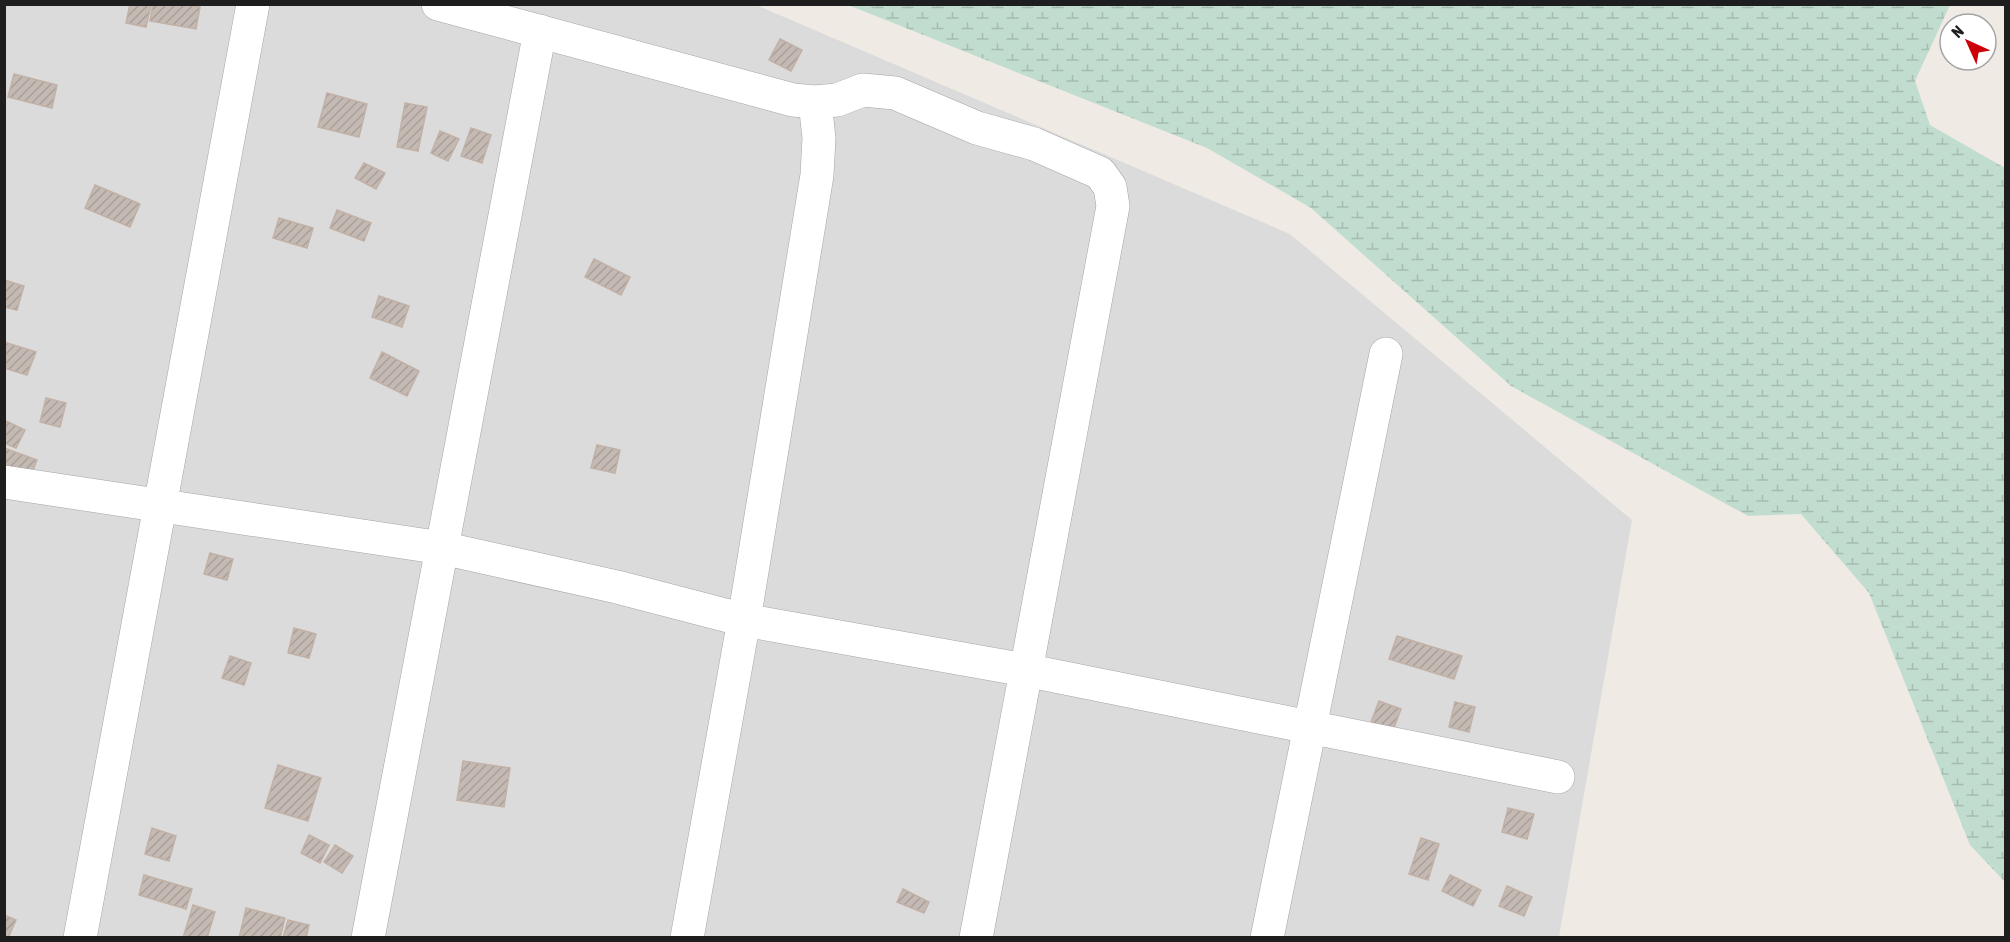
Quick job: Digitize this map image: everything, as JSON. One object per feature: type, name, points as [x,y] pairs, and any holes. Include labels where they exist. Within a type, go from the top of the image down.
[{"type":"street","points":[[80,938],[254,4]]},
{"type":"street","points":[[438,4],[793,100],[815,102],[837,100],[863,90],[896,93],[977,128],[1034,144],[1071,159],[1100,173],[1110,188],[1113,206],[976,938]]},
{"type":"street","points":[[368,938],[540,31]]},
{"type":"street","points":[[687,938],[744,620],[817,175],[819,138],[815,102]]},
{"type":"street","points":[[1267,938],[1386,354]]},
{"type":"street","points":[[4,483],[442,548],[617,587],[744,620],[1025,670],[1558,777]]},
{"type":"shaded area","points":[[5,5],[756,5],[1290,234],[1632,520],[1559,937],[5,938]]},
{"type":"green space","points":[[848,5],[1950,5],[1947,12],[1938,12],[1938,31],[1915,81],[1930,125],[2005,168],[2005,882],[1970,845],[1869,593],[1801,514],[1748,516],[1511,386],[1311,208],[1207,148]]},
{"type":"building","points":[[130,4],[151,5],[146,27],[126,23]]},
{"type":"building","points":[[153,4],[185,4],[200,7],[196,29],[150,21]]},
{"type":"building","points":[[780,39],[802,50],[791,71],[769,60]]},
{"type":"building","points":[[14,74],[57,85],[52,108],[8,97]]},
{"type":"building","points":[[327,93],[367,104],[359,137],[318,127]]},
{"type":"building","points":[[405,103],[427,107],[418,151],[397,147]]},
{"type":"building","points":[[471,128],[491,135],[482,163],[461,156]]},
{"type":"building","points":[[440,131],[459,139],[448,161],[431,153]]},
{"type":"building","points":[[364,163],[385,173],[376,189],[355,178]]},
{"type":"building","points":[[95,185],[140,204],[130,227],[85,208]]},
{"type":"building","points":[[337,210],[371,223],[364,241],[330,228]]},
{"type":"building","points":[[279,218],[313,228],[307,248],[273,238]]},
{"type":"building","points":[[594,259],[630,277],[621,295],[585,277]]},
{"type":"building","points":[[4,280],[24,286],[17,310],[4,307]]},
{"type":"building","points":[[379,296],[409,306],[402,327],[372,317]]},
{"type":"building","points":[[4,342],[36,352],[27,375],[4,368]]},
{"type":"building","points":[[382,352],[419,371],[407,396],[370,378]]},
{"type":"building","points":[[46,398],[66,403],[60,427],[40,422]]},
{"type":"building","points":[[6,421],[25,430],[16,448],[4,443]]},
{"type":"building","points":[[597,445],[620,450],[615,473],[591,468]]},
{"type":"building","points":[[4,448],[37,460],[26,488],[4,481]]},
{"type":"building","points":[[210,553],[233,559],[227,580],[204,574]]},
{"type":"building","points":[[294,628],[316,634],[309,658],[288,653]]},
{"type":"building","points":[[1397,636],[1462,656],[1454,679],[1389,659]]},
{"type":"building","points":[[230,656],[251,663],[244,685],[222,678]]},
{"type":"building","points":[[1379,701],[1401,709],[1390,739],[1368,730]]},
{"type":"building","points":[[1455,702],[1475,707],[1469,732],[1449,727]]},
{"type":"building","points":[[463,761],[510,768],[504,807],[457,800]]},
{"type":"building","points":[[278,765],[321,778],[308,821],[265,808]]},
{"type":"building","points":[[1508,808],[1534,814],[1527,839],[1502,832]]},
{"type":"building","points":[[152,828],[176,836],[169,861],[145,854]]},
{"type":"building","points":[[309,835],[329,845],[320,863],[301,853]]},
{"type":"building","points":[[1421,838],[1439,844],[1428,880],[1409,874]]},
{"type":"building","points":[[335,845],[353,856],[342,873],[324,862]]},
{"type":"building","points":[[144,875],[192,889],[186,909],[139,895]]},
{"type":"building","points":[[1450,875],[1481,890],[1473,906],[1442,891]]},
{"type":"building","points":[[1507,886],[1532,897],[1524,916],[1499,906]]},
{"type":"building","points":[[903,889],[929,902],[924,913],[897,902]]},
{"type":"building","points":[[193,905],[215,912],[207,938],[183,938]]},
{"type":"building","points":[[246,908],[285,918],[280,938],[239,938]]},
{"type":"building","points":[[4,915],[16,920],[8,938],[4,937]]},
{"type":"building","points":[[288,920],[309,925],[306,938],[283,938]]}]
